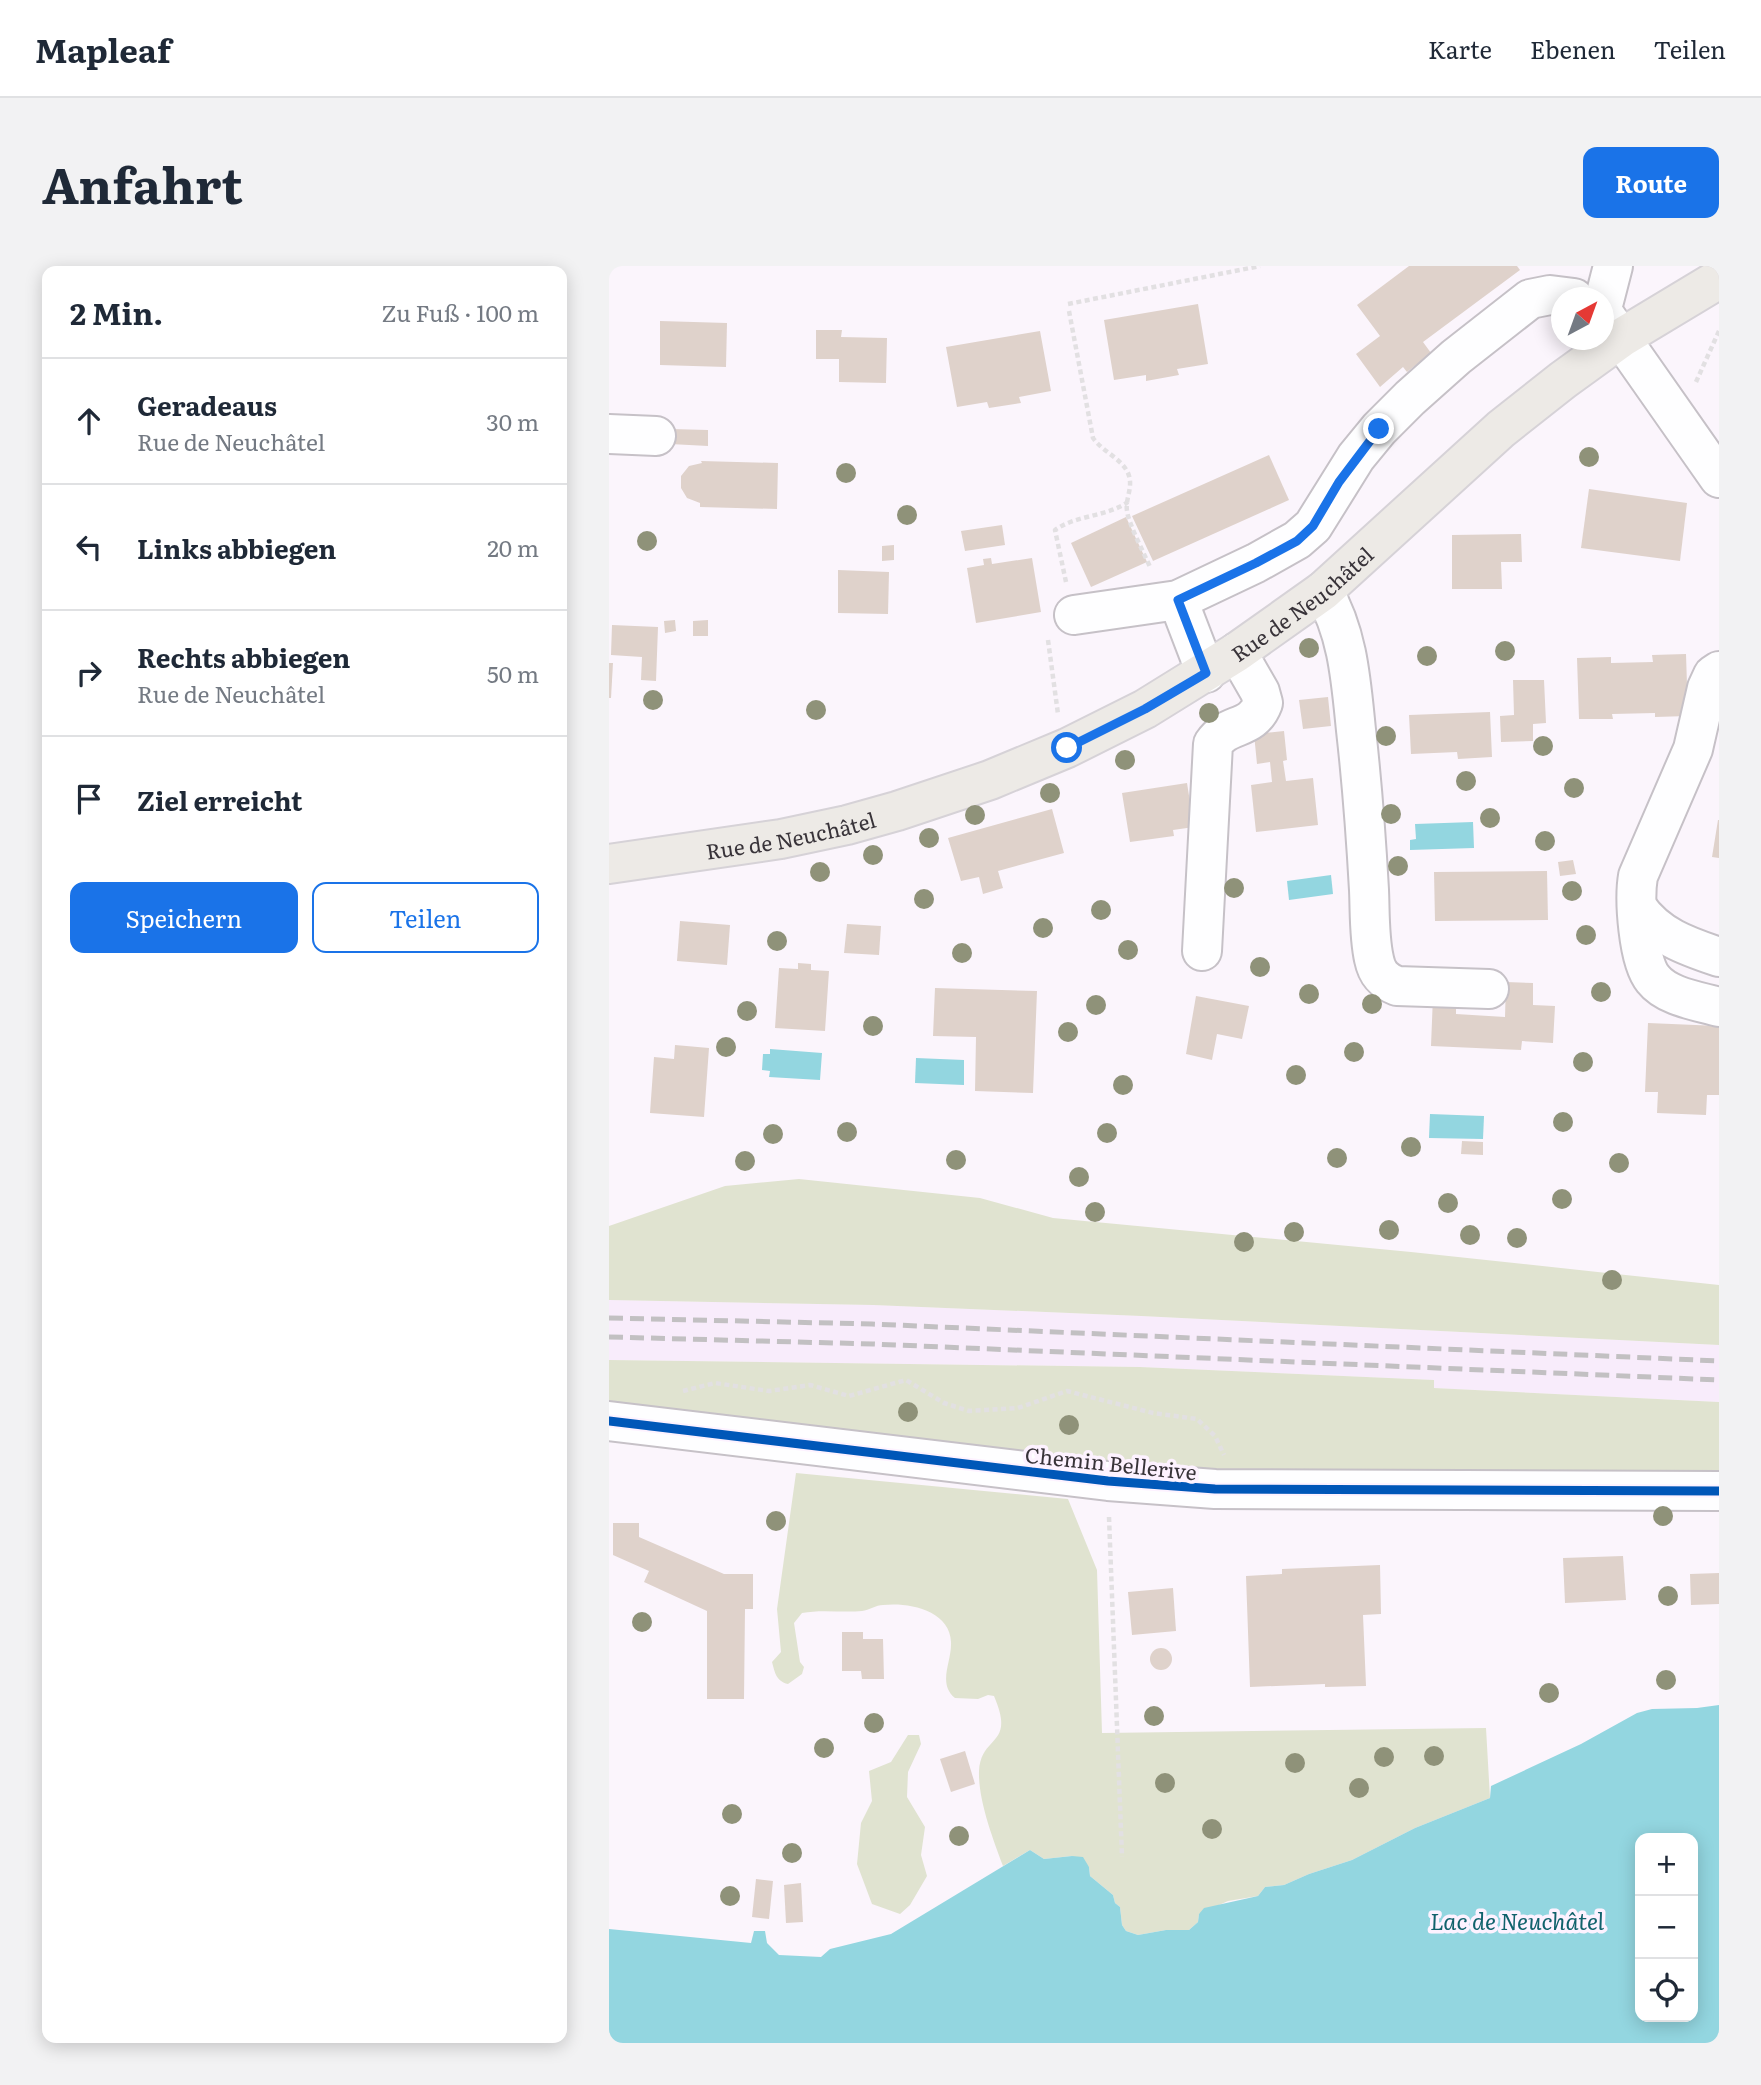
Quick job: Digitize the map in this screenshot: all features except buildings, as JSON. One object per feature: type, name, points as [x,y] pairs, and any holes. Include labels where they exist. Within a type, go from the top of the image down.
[{"type":"main road","name":"Rue de Neuchâtel","points":[[1614,325],[1719,279]]},
{"type":"main road","name":"Rue de Neuchâtel","points":[[609,864],[781,839],[897,811],[990,780],[1067,748],[1145,709],[1221,663],[1323,591],[1586,350]]},
{"type":"street","points":[[1608,287],[1613,266]]},
{"type":"street","points":[[1074,615],[1171,601],[1256,563],[1297,541],[1313,526],[1339,482],[1379,429],[1410,398],[1530,299],[1551,295]]},
{"type":"street","points":[[1614,329],[1719,478]]},
{"type":"street","points":[[609,434],[656,436]]},
{"type":"street","points":[[1323,591],[1341,631],[1350,668],[1363,788],[1373,947],[1379,973],[1397,986],[1489,989]]},
{"type":"street","points":[[1171,601],[1221,663],[1260,692],[1263,703],[1252,721],[1223,732],[1213,744],[1202,951]]},
{"type":"street","points":[[1719,671],[1713,675],[1707,688],[1693,750],[1638,876],[1635,891],[1642,951],[1653,979],[1685,998],[1719,1007]]},
{"type":"street","points":[[1637,907],[1663,934],[1719,957]]},
{"type":"street","name":"Chemin Bellerive","points":[[609,1421],[1108,1481],[1229,1490],[1719,1491]]},
{"type":"path","points":[[1068,304],[1260,266]]},
{"type":"path","points":[[1069,311],[1093,438],[1127,470],[1131,486],[1127,510],[1171,601]]},
{"type":"path","points":[[1676,414],[1699,376],[1719,331]]},
{"type":"path","points":[[678,1391],[690,1391],[715,1383],[769,1391],[810,1385],[849,1396],[906,1380],[944,1403],[969,1411],[1018,1408],[1067,1391],[1153,1413],[1197,1419],[1215,1436],[1219,1444],[1227,1462],[1229,1490]]},
{"type":"path","points":[[1108,1481],[1122,1857]]},
{"type":"shaded area","points":[[609,1300],[873,1305],[1719,1345],[1719,1402],[1434,1388],[1433,1380],[1140,1367],[609,1360]]},
{"type":"green space","points":[[799,1179],[980,1198],[1053,1218],[1719,1285],[1719,1345],[873,1305],[609,1300],[609,1226],[725,1186]]},
{"type":"green space","points":[[609,1360],[1140,1367],[1434,1380],[1434,1388],[1719,1402],[1719,1491],[1215,1489],[609,1421]]},
{"type":"green space","points":[[796,1473],[1068,1499],[1097,1570],[1102,1733],[1486,1728],[1490,1798],[1415,1828],[1352,1860],[1284,1885],[1265,1887],[1258,1896],[1228,1901],[1199,1914],[1198,1922],[1189,1930],[1166,1930],[1138,1935],[1126,1931],[1122,1925],[1120,1907],[1115,1903],[1113,1895],[1090,1876],[1089,1867],[1072,1856],[1044,1859],[1030,1850],[1003,1866],[991,1832],[979,1782],[981,1759],[999,1732],[1000,1712],[994,1696],[978,1699],[955,1698],[950,1692],[946,1679],[951,1650],[949,1631],[936,1615],[915,1607],[893,1604],[862,1611],[802,1613],[794,1623],[800,1662],[804,1667],[802,1674],[788,1684],[778,1679],[772,1662],[781,1652],[777,1609]]},
{"type":"green space","points":[[908,1735],[919,1735],[921,1744],[908,1772],[907,1797],[925,1827],[921,1855],[927,1876],[910,1905],[900,1914],[872,1904],[857,1864],[861,1823],[872,1801],[869,1771],[891,1762]]},
{"type":"water","points":[[1473,822],[1474,848],[1410,850],[1410,840],[1416,839],[1415,824]]},
{"type":"water","points":[[1331,875],[1333,894],[1289,900],[1287,881]]},
{"type":"water","points":[[770,1049],[822,1053],[820,1080],[769,1077],[770,1071],[762,1070],[763,1054],[770,1054]]},
{"type":"water","points":[[916,1058],[964,1060],[964,1085],[915,1083]]},
{"type":"water","points":[[1430,1114],[1484,1116],[1483,1139],[1429,1138]]},
{"type":"water","name":"Lac de Neuchâtel","points":[[1719,1705],[1719,2043],[609,2043],[609,1929],[751,1943],[754,1931],[765,1931],[767,1943],[779,1955],[821,1957],[830,1949],[891,1934],[1030,1850],[1044,1859],[1083,1857],[1089,1867],[1090,1876],[1113,1895],[1115,1903],[1120,1907],[1122,1925],[1126,1931],[1138,1935],[1166,1930],[1189,1930],[1198,1922],[1199,1914],[1204,1908],[1258,1896],[1265,1887],[1284,1885],[1352,1860],[1415,1828],[1490,1798],[1491,1786],[1581,1744],[1637,1713],[1652,1709]]},
{"type":"railway","points":[[609,1318],[872,1324],[1719,1361]]},
{"type":"railway","points":[[609,1337],[873,1344],[1719,1380]]},
{"type":"cycle path","points":[[609,1421],[1108,1481],[1215,1489],[1719,1491]]},
{"type":"route","points":[[1067,748],[1145,709],[1206,673],[1178,600],[1297,541],[1313,526],[1356,457],[1379,429]]}]
